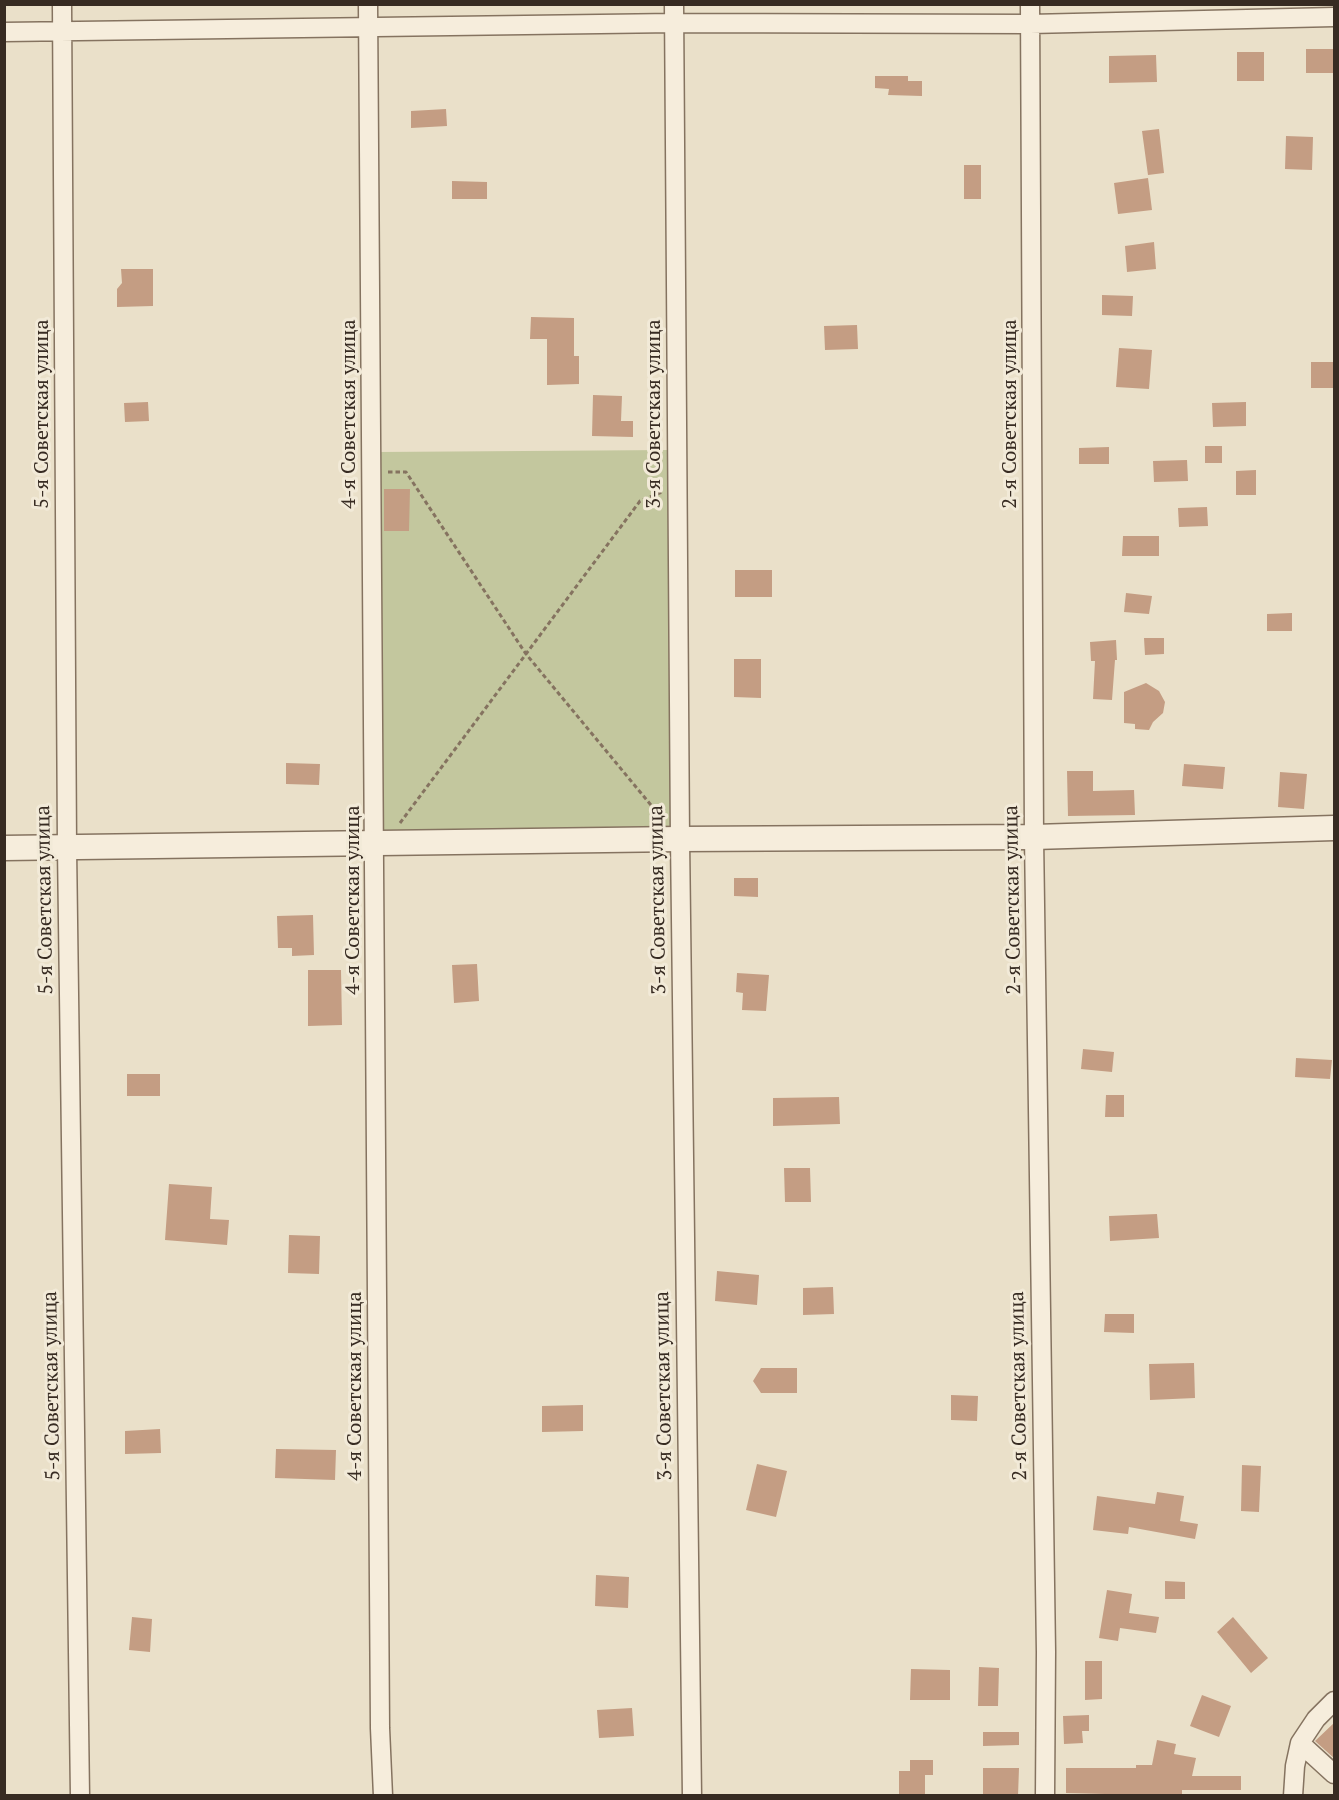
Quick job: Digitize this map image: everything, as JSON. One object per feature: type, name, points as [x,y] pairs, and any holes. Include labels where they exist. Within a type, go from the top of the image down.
[{"type":"street","name":"5-я Советская улица","points":[[62,4],[67,848],[80,1796]]},
{"type":"street","name":"4-я Советская улица","points":[[368,4],[380,1728],[383,1796]]},
{"type":"street","name":"2-я Советская улица","points":[[1030,4],[1034,837],[1046,1652],[1045,1796]]},
{"type":"street","points":[[4,32],[368,27],[674,14],[1030,24],[1335,17]]},
{"type":"street","name":"3-я Советская улица","points":[[674,14],[680,828],[692,1796]]},
{"type":"street","points":[[4,848],[67,848],[375,835],[680,828],[1034,837],[1335,828]]},
{"type":"street","points":[[1293,1796],[1294,1766],[1300,1743],[1316,1719],[1335,1701]]},
{"type":"street","points":[[1300,1743],[1335,1774]]},
{"type":"path","points":[[372,472],[406,472],[526,654],[660,816],[680,828]]},
{"type":"path","points":[[375,835],[398,826],[640,501],[677,485]]},
{"type":"green space","points":[[669,450],[673,830],[383,833],[379,452]]},
{"type":"building","points":[[1306,49],[1335,49],[1335,73],[1306,73]]},
{"type":"building","points":[[1237,52],[1264,52],[1264,81],[1237,81]]},
{"type":"building","points":[[1156,55],[1157,82],[1109,83],[1109,56]]},
{"type":"building","points":[[875,76],[908,76],[908,81],[922,81],[922,96],[888,95],[889,89],[875,88]]},
{"type":"building","points":[[446,109],[447,126],[411,128],[411,111]]},
{"type":"building","points":[[1159,129],[1164,173],[1148,175],[1142,131]]},
{"type":"building","points":[[1286,136],[1313,137],[1312,170],[1285,169]]},
{"type":"building","points":[[964,165],[981,165],[981,199],[964,199]]},
{"type":"building","points":[[1148,178],[1152,210],[1118,214],[1114,183]]},
{"type":"building","points":[[452,181],[487,182],[487,199],[452,199]]},
{"type":"building","points":[[1154,242],[1156,269],[1127,272],[1125,246]]},
{"type":"building","points":[[121,269],[153,269],[153,306],[117,307],[117,289],[122,283]]},
{"type":"building","points":[[1102,295],[1133,296],[1132,316],[1102,315]]},
{"type":"building","points":[[531,317],[574,318],[574,356],[579,356],[579,384],[547,385],[547,339],[530,339]]},
{"type":"building","points":[[857,325],[858,349],[825,350],[824,326]]},
{"type":"building","points":[[1119,348],[1152,350],[1149,389],[1116,387]]},
{"type":"building","points":[[1311,362],[1335,362],[1335,388],[1311,388]]},
{"type":"building","points":[[593,395],[622,396],[621,421],[633,421],[633,437],[592,436]]},
{"type":"building","points":[[148,402],[149,421],[125,422],[124,403]]},
{"type":"building","points":[[1246,402],[1246,426],[1213,427],[1212,403]]},
{"type":"building","points":[[1205,446],[1222,446],[1222,463],[1205,463]]},
{"type":"building","points":[[1109,447],[1109,464],[1079,464],[1079,448]]},
{"type":"building","points":[[1187,460],[1188,481],[1154,482],[1153,461]]},
{"type":"building","points":[[1256,470],[1256,495],[1236,495],[1236,471]]},
{"type":"building","points":[[384,489],[410,489],[409,531],[384,531]]},
{"type":"building","points":[[1207,507],[1208,526],[1179,527],[1178,508]]},
{"type":"building","points":[[1123,536],[1159,536],[1159,556],[1122,556]]},
{"type":"building","points":[[735,570],[772,570],[772,597],[735,597]]},
{"type":"building","points":[[1126,593],[1152,596],[1149,614],[1124,612]]},
{"type":"building","points":[[1292,613],[1292,631],[1267,631],[1267,614]]},
{"type":"building","points":[[1144,638],[1164,638],[1164,654],[1145,655]]},
{"type":"building","points":[[1116,640],[1117,660],[1115,660],[1112,700],[1093,699],[1095,661],[1091,661],[1090,642]]},
{"type":"building","points":[[734,659],[761,659],[761,698],[734,697]]},
{"type":"building","points":[[1146,683],[1159,691],[1165,702],[1163,713],[1153,722],[1149,730],[1135,729],[1135,724],[1124,723],[1124,692]]},
{"type":"building","points":[[286,763],[320,764],[319,785],[286,784]]},
{"type":"building","points":[[1184,764],[1225,767],[1223,789],[1182,786]]},
{"type":"building","points":[[1067,771],[1093,771],[1093,791],[1134,790],[1135,815],[1068,816]]},
{"type":"building","points":[[1280,772],[1307,774],[1304,809],[1278,807]]},
{"type":"building","points":[[734,878],[758,878],[758,897],[734,896]]},
{"type":"building","points":[[313,915],[314,955],[292,956],[292,948],[278,948],[277,916]]},
{"type":"building","points":[[477,964],[479,1001],[454,1003],[452,965]]},
{"type":"building","points":[[308,970],[341,970],[342,1025],[308,1026]]},
{"type":"building","points":[[737,973],[769,975],[766,1011],[742,1010],[743,993],[736,992]]},
{"type":"building","points":[[1083,1049],[1114,1052],[1112,1072],[1081,1069]]},
{"type":"building","points":[[1296,1058],[1332,1060],[1330,1079],[1295,1077]]},
{"type":"building","points":[[127,1074],[160,1074],[160,1096],[127,1096]]},
{"type":"building","points":[[1106,1095],[1124,1095],[1124,1117],[1105,1117]]},
{"type":"building","points":[[839,1097],[840,1124],[773,1126],[773,1098]]},
{"type":"building","points":[[784,1168],[810,1168],[811,1202],[785,1202]]},
{"type":"building","points":[[169,1184],[212,1187],[210,1219],[229,1220],[227,1245],[165,1240]]},
{"type":"building","points":[[1157,1214],[1159,1238],[1110,1241],[1109,1216]]},
{"type":"building","points":[[289,1235],[320,1236],[319,1274],[288,1273]]},
{"type":"building","points":[[717,1271],[759,1275],[757,1305],[715,1301]]},
{"type":"building","points":[[833,1287],[834,1314],[803,1315],[803,1288]]},
{"type":"building","points":[[1105,1314],[1134,1314],[1134,1333],[1104,1332]]},
{"type":"building","points":[[1194,1363],[1195,1398],[1150,1400],[1149,1364]]},
{"type":"building","points":[[761,1368],[797,1368],[797,1393],[761,1393],[753,1381]]},
{"type":"building","points":[[951,1395],[978,1396],[977,1421],[951,1420]]},
{"type":"building","points":[[583,1405],[583,1431],[542,1432],[542,1406]]},
{"type":"building","points":[[160,1429],[161,1453],[125,1454],[125,1431]]},
{"type":"building","points":[[276,1449],[336,1450],[335,1480],[275,1478]]},
{"type":"building","points":[[757,1464],[787,1471],[776,1517],[746,1510]]},
{"type":"building","points":[[1242,1465],[1261,1466],[1259,1512],[1241,1511]]},
{"type":"building","points":[[1157,1492],[1184,1496],[1180,1521],[1198,1524],[1195,1539],[1129,1527],[1128,1534],[1093,1530],[1097,1496],[1155,1504]]},
{"type":"building","points":[[596,1575],[629,1577],[628,1608],[595,1606]]},
{"type":"building","points":[[1165,1581],[1185,1582],[1185,1599],[1165,1599]]},
{"type":"building","points":[[1107,1590],[1132,1594],[1129,1613],[1159,1617],[1156,1633],[1120,1628],[1118,1641],[1099,1638]]},
{"type":"building","points":[[132,1617],[152,1619],[150,1652],[129,1650]]},
{"type":"building","points":[[1233,1617],[1268,1658],[1251,1673],[1217,1632]]},
{"type":"building","points":[[1085,1661],[1102,1661],[1102,1699],[1085,1700]]},
{"type":"building","points":[[979,1667],[999,1668],[998,1706],[978,1706]]},
{"type":"building","points":[[911,1669],[950,1670],[950,1700],[910,1700]]},
{"type":"building","points":[[1202,1695],[1231,1706],[1219,1737],[1190,1726]]},
{"type":"building","points":[[632,1708],[634,1736],[599,1738],[597,1710]]},
{"type":"building","points":[[1089,1715],[1089,1731],[1082,1731],[1083,1743],[1064,1744],[1063,1716]]},
{"type":"building","points":[[1335,1722],[1335,1759],[1315,1741]]},
{"type":"building","points":[[983,1732],[1019,1732],[1019,1745],[983,1746]]},
{"type":"building","points":[[1157,1740],[1176,1744],[1174,1754],[1196,1758],[1192,1776],[1241,1776],[1241,1790],[1182,1790],[1182,1796],[1066,1793],[1066,1768],[1136,1768],[1136,1765],[1152,1765]]},
{"type":"building","points":[[910,1760],[933,1760],[933,1775],[925,1775],[925,1796],[899,1796],[899,1771],[910,1771]]},
{"type":"building","points":[[983,1768],[1019,1768],[1018,1796],[983,1796]]}]
